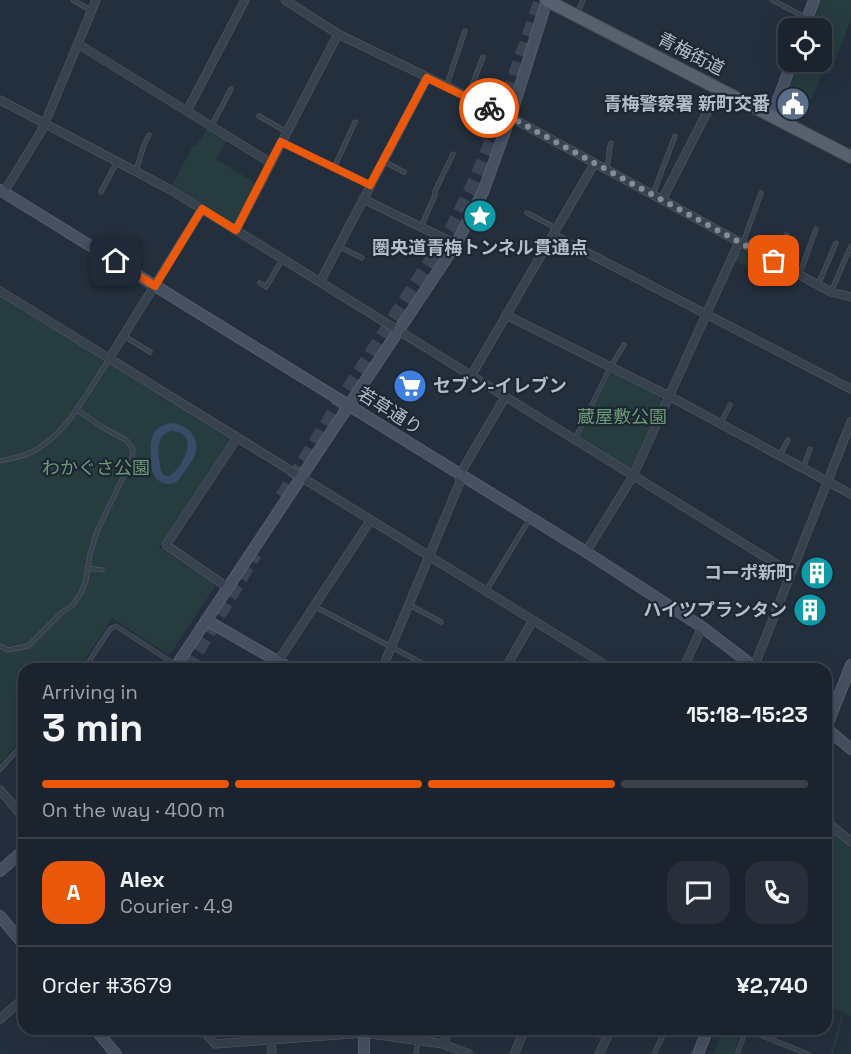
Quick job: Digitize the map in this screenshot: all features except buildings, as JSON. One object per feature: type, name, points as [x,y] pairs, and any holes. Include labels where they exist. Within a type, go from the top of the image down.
[{"type":"main road","name":"青梅街道","points":[[546,0],[851,157]]},
{"type":"street","points":[[1,193],[44,124],[96,0]]},
{"type":"street","points":[[187,111],[245,0]]},
{"type":"street","points":[[286,0],[338,34],[510,117],[831,292],[851,297]]},
{"type":"street","points":[[178,663],[456,244],[483,192],[510,117],[546,0]]},
{"type":"street","points":[[808,18],[814,0]]},
{"type":"street","points":[[236,230],[338,34]]},
{"type":"street","points":[[78,44],[271,163]]},
{"type":"street","points":[[772,116],[788,72]]},
{"type":"street","points":[[320,282],[427,78]]},
{"type":"street","points":[[662,200],[719,89]]},
{"type":"street","points":[[0,100],[171,190],[791,573]]},
{"type":"street","points":[[471,376],[594,164]]},
{"type":"street","name":"若草通り","points":[[1,193],[586,552],[702,627],[749,663]]},
{"type":"street","points":[[363,199],[456,244]]},
{"type":"street","points":[[109,359],[202,209]]},
{"type":"street","points":[[555,232],[706,314],[851,388]]},
{"type":"street","points":[[586,552],[633,476],[706,314],[741,243]]},
{"type":"street","points":[[0,291],[533,620],[596,663]]},
{"type":"street","points":[[506,315],[669,396],[851,494]]},
{"type":"street","points":[[385,663],[460,482],[460,474],[505,397]]},
{"type":"street","points":[[757,663],[851,422]]},
{"type":"street","points":[[227,587],[166,545],[237,438]]},
{"type":"street","points":[[276,663],[370,520]]},
{"type":"street","points":[[206,620],[272,663]]},
{"type":"street","points":[[508,663],[533,620]]},
{"type":"street","points":[[686,663],[702,627]]},
{"type":"street","points":[[832,713],[851,665]]},
{"type":"street","points":[[832,733],[851,749]]},
{"type":"street","points":[[0,790],[18,811]]},
{"type":"street","points":[[832,825],[851,842]]},
{"type":"street","points":[[0,872],[18,856]]},
{"type":"street","points":[[0,916],[18,938]]},
{"type":"street","points":[[0,1019],[18,1003]]},
{"type":"street","points":[[103,1035],[116,1054]]},
{"type":"street","points":[[207,1035],[215,1044],[271,1040],[297,1035]]},
{"type":"street","points":[[364,1035],[364,1054]]},
{"type":"street","points":[[388,1035],[443,1044],[469,1054]]},
{"type":"street","points":[[443,1044],[447,1035]]},
{"type":"street","points":[[514,1054],[522,1035]]},
{"type":"street","points":[[599,1054],[608,1035]]},
{"type":"street","points":[[698,1054],[706,1035]]},
{"type":"street","points":[[271,1040],[272,1054]]},
{"type":"lane","points":[[73,0],[92,11]]},
{"type":"lane","points":[[577,15],[583,0]]},
{"type":"lane","points":[[772,0],[798,18]]},
{"type":"lane","points":[[446,87],[465,31]]},
{"type":"lane","points":[[467,97],[483,57]]},
{"type":"lane","points":[[212,126],[231,89]]},
{"type":"lane","points":[[259,116],[287,132]]},
{"type":"lane","points":[[334,168],[355,122]]},
{"type":"lane","points":[[136,171],[149,135]]},
{"type":"lane","points":[[653,195],[675,136]]},
{"type":"lane","points":[[281,142],[370,185]]},
{"type":"lane","points":[[605,170],[609,162],[611,142]]},
{"type":"lane","points":[[421,227],[453,154]]},
{"type":"lane","points":[[383,161],[404,172]]},
{"type":"lane","points":[[101,192],[117,162]]},
{"type":"lane","points":[[437,168],[444,171]]},
{"type":"lane","points":[[741,243],[761,194]]},
{"type":"lane","points":[[527,213],[555,232]]},
{"type":"lane","points":[[799,275],[816,229]]},
{"type":"lane","points":[[774,261],[786,235]]},
{"type":"lane","points":[[818,285],[836,243]]},
{"type":"lane","points":[[338,246],[362,258]]},
{"type":"lane","points":[[831,292],[851,246]]},
{"type":"lane","points":[[260,283],[266,287],[283,259]]},
{"type":"lane","points":[[124,336],[150,352]]},
{"type":"lane","points":[[574,440],[624,345]]},
{"type":"lane","points":[[0,461],[31,452],[61,430],[77,410],[109,359]]},
{"type":"lane","points":[[720,424],[730,405]]},
{"type":"lane","points":[[0,646],[8,650],[28,646],[61,613],[72,606],[86,580],[90,554],[98,529],[131,462],[133,452],[126,440],[77,410]]},
{"type":"lane","points":[[780,456],[788,440]]},
{"type":"lane","points":[[803,468],[810,449]]},
{"type":"lane","points":[[486,591],[531,518]]},
{"type":"lane","points":[[87,568],[102,570]]},
{"type":"lane","points":[[314,605],[422,663]]},
{"type":"lane","points":[[409,605],[441,622]]},
{"type":"lane","points":[[87,663],[110,629],[116,626],[169,663]]},
{"type":"lane","points":[[0,769],[18,750]]},
{"type":"lane","points":[[654,1054],[663,1035]]},
{"type":"lane","points":[[737,1054],[746,1035]]},
{"type":"lane","points":[[763,1035],[807,1054]]},
{"type":"lane","points":[[416,1054],[418,1040]]},
{"type":"green space","points":[[821,0],[851,0],[851,19],[832,69],[832,18],[815,18]]},
{"type":"green space","points":[[795,72],[823,72],[810,103],[788,92]]},
{"type":"green space","points":[[207,128],[227,141],[216,159],[255,183],[236,221],[232,222],[172,185],[193,146],[197,145]]},
{"type":"green space","points":[[743,250],[759,259],[754,270],[735,261],[739,252]]},
{"type":"green space","name":"わかぐさ公園","points":[[0,296],[228,438],[229,442],[159,547],[213,583],[214,588],[171,653],[167,654],[112,618],[83,663],[18,663],[18,744],[0,763]]},
{"type":"green space","name":"蔵屋敷公園","points":[[614,374],[660,397],[662,402],[632,467],[628,469],[581,439],[580,435],[610,375]]},
{"type":"green space","points":[[832,831],[851,848],[851,1016],[844,1013],[833,1054],[831,1054],[842,1012],[832,1007]]},
{"type":"green space","points":[[411,1035],[442,1035],[437,1039]]},
{"type":"green space","points":[[721,1035],[740,1035],[733,1054],[713,1054]]},
{"type":"water","points":[[171,423],[182,426],[191,433],[196,443],[192,461],[177,481],[169,484],[157,479],[152,468],[153,436],[155,431]],"holes":[[[171,431],[181,433],[188,445],[186,454],[177,469],[166,476],[161,471],[159,442],[165,434]]]},
{"type":"tunnel","points":[[282,497],[453,226],[495,133],[541,0]]},
{"type":"tunnel","points":[[191,663],[255,554]]},
{"type":"way so far","points":[[489,108],[510,117],[774,261]]},
{"type":"place","name":"青梅警察署 新町交番","points":[[793,104]]},
{"type":"place","name":"圏央道青梅トンネル貫通点","points":[[480,216]]},
{"type":"place","name":"セブン-イレブン","points":[[410,386]]},
{"type":"place","name":"コーポ新町","points":[[817,573]]},
{"type":"place","name":"ハイツプランタン","points":[[810,610]]},
{"type":"route","points":[[116,261],[155,286],[202,209],[236,230],[281,142],[370,185],[427,78],[489,108]]}]
